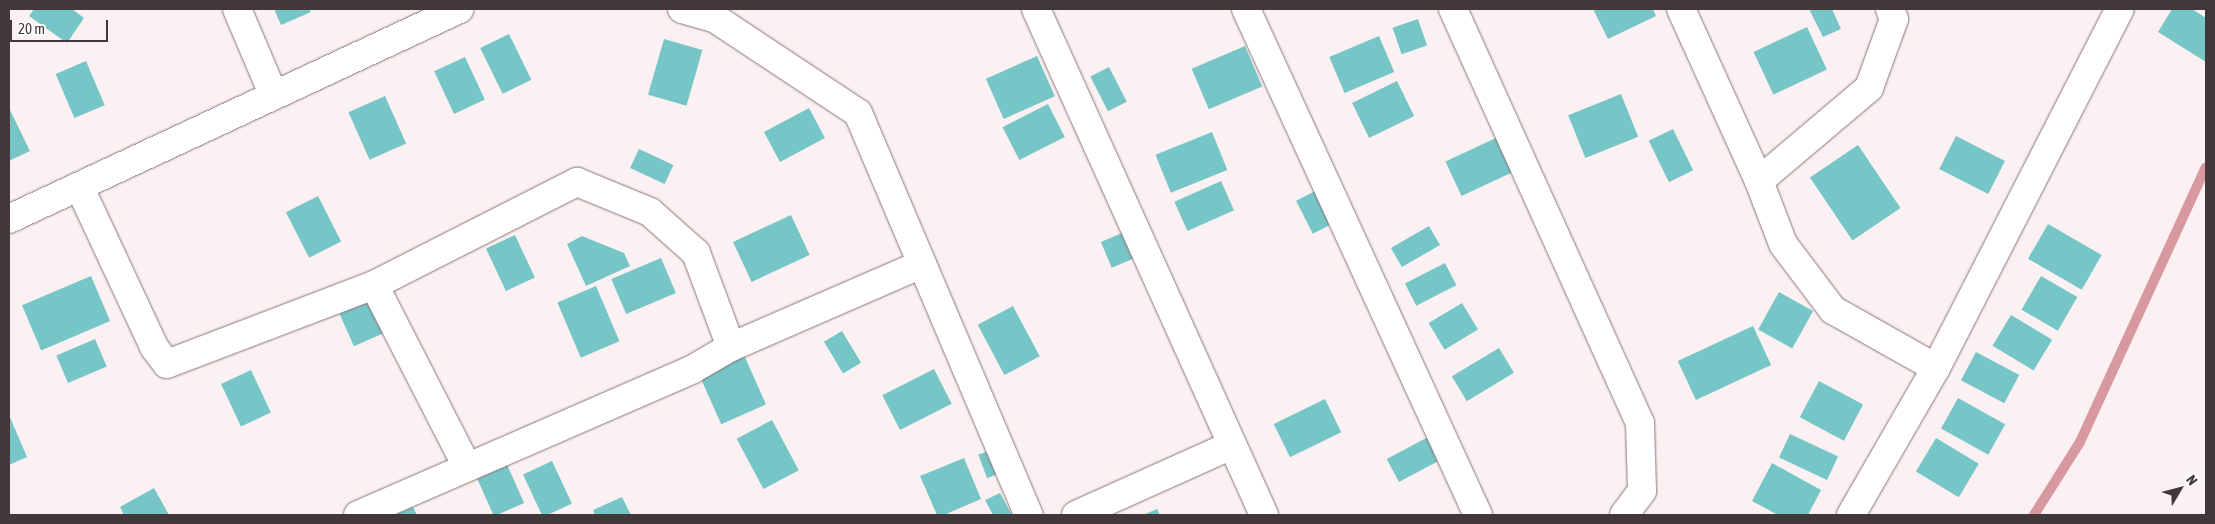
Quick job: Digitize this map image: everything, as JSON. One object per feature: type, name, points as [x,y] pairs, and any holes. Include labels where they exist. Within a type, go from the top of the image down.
[{"type":"street","points":[[237,9],[273,94]]},
{"type":"street","points":[[9,219],[80,188],[273,94],[460,9]]},
{"type":"street","points":[[682,9],[718,14],[858,113],[1029,515]]},
{"type":"street","points":[[1036,9],[1264,515]]},
{"type":"street","points":[[1246,9],[1478,515]]},
{"type":"street","points":[[1453,9],[1640,423],[1642,491],[1624,515]]},
{"type":"street","points":[[1681,9],[1759,182],[1783,244],[1833,310],[1936,368]]},
{"type":"street","points":[[1759,182],[1870,88],[1894,19],[1890,9]]},
{"type":"street","points":[[1851,515],[1936,368],[2120,9]]},
{"type":"street","points":[[80,188],[154,347],[167,364],[374,285],[577,182],[650,212],[696,253],[731,347]]},
{"type":"street","points":[[358,515],[466,465],[693,369],[731,347],[922,264]]},
{"type":"street","points":[[374,285],[466,465]]},
{"type":"street","points":[[1076,515],[1232,445]]},
{"type":"building","points":[[34,9],[72,9],[84,18],[67,43],[29,16]]},
{"type":"building","points":[[274,9],[309,9],[311,12],[281,25]]},
{"type":"building","points":[[1593,9],[1653,9],[1656,16],[1608,39]]},
{"type":"building","points":[[1809,9],[1832,9],[1841,29],[1823,37]]},
{"type":"building","points":[[2172,9],[2192,9],[2206,18],[2206,62],[2158,32]]},
{"type":"building","points":[[1418,19],[1427,45],[1402,54],[1392,28]]},
{"type":"building","points":[[1807,27],[1827,70],[1773,95],[1754,52]]},
{"type":"building","points":[[509,34],[531,80],[503,94],[480,48]]},
{"type":"building","points":[[1379,36],[1394,72],[1345,93],[1329,57]]},
{"type":"building","points":[[664,39],[702,50],[686,106],[648,95]]},
{"type":"building","points":[[1245,46],[1262,87],[1209,109],[1192,69]]},
{"type":"building","points":[[1037,56],[1055,96],[1004,119],[986,79]]},
{"type":"building","points":[[465,57],[485,100],[454,114],[434,71]]},
{"type":"building","points":[[86,61],[105,105],[74,118],[56,74]]},
{"type":"building","points":[[1109,67],[1127,102],[1108,111],[1090,77]]},
{"type":"building","points":[[1397,81],[1414,116],[1369,138],[1352,103]]},
{"type":"building","points":[[1621,94],[1638,137],[1585,158],[1568,115]]},
{"type":"building","points":[[385,96],[406,144],[370,160],[348,112]]},
{"type":"building","points":[[1048,104],[1065,137],[1019,160],[1003,127]]},
{"type":"building","points":[[9,108],[30,151],[9,161]]},
{"type":"building","points":[[809,108],[825,138],[780,162],[764,132]]},
{"type":"building","points":[[1673,129],[1693,170],[1669,182],[1649,141]]},
{"type":"building","points":[[1212,132],[1227,170],[1171,193],[1155,155]]},
{"type":"building","points":[[1956,136],[2005,161],[1988,194],[1939,169]]},
{"type":"building","points":[[1498,137],[1514,171],[1461,196],[1445,162]]},
{"type":"building","points":[[1858,145],[1900,208],[1852,240],[1810,177]]},
{"type":"building","points":[[639,149],[673,165],[665,184],[630,168]]},
{"type":"building","points":[[1221,181],[1234,210],[1187,231],[1174,202]]},
{"type":"building","points":[[1321,188],[1338,221],[1313,234],[1296,201]]},
{"type":"building","points":[[318,196],[341,241],[309,258],[286,212]]},
{"type":"building","points":[[791,215],[810,255],[752,282],[733,242]]},
{"type":"building","points":[[2048,224],[2102,255],[2082,290],[2028,259]]},
{"type":"building","points":[[1429,226],[1440,245],[1402,267],[1391,248]]},
{"type":"building","points":[[1122,233],[1133,259],[1112,268],[1101,242]]},
{"type":"building","points":[[515,235],[535,278],[506,291],[486,249]]},
{"type":"building","points":[[582,236],[624,253],[630,266],[586,286],[567,244]]},
{"type":"building","points":[[661,258],[676,293],[626,314],[611,279]]},
{"type":"building","points":[[1445,263],[1456,285],[1416,306],[1405,283]]},
{"type":"building","points":[[91,276],[110,321],[41,350],[22,305]]},
{"type":"building","points":[[2041,276],[2077,297],[2058,331],[2022,310]]},
{"type":"building","points":[[596,286],[619,341],[581,358],[557,302]]},
{"type":"building","points":[[365,290],[384,333],[354,346],[335,303]]},
{"type":"building","points":[[1779,292],[1813,311],[1792,349],[1758,330]]},
{"type":"building","points":[[1462,303],[1478,330],[1445,350],[1429,323]]},
{"type":"building","points":[[1013,306],[1040,356],[1004,375],[978,325]]},
{"type":"building","points":[[2011,315],[2052,340],[2034,371],[1992,346]]},
{"type":"building","points":[[1753,326],[1771,365],[1696,400],[1678,361]]},
{"type":"building","points":[[842,331],[861,363],[843,374],[824,342]]},
{"type":"building","points":[[95,339],[107,367],[68,383],[56,355]]},
{"type":"building","points":[[1499,348],[1514,373],[1467,401],[1452,376]]},
{"type":"building","points":[[1976,352],[2019,375],[2004,403],[1961,380]]},
{"type":"building","points":[[744,355],[766,404],[721,424],[699,375]]},
{"type":"building","points":[[934,369],[952,404],[900,430],[882,395]]},
{"type":"building","points":[[251,370],[271,413],[241,427],[221,384]]},
{"type":"building","points":[[1819,381],[1863,404],[1844,441],[1800,417]]},
{"type":"building","points":[[1958,398],[2005,424],[1988,455],[1941,429]]},
{"type":"building","points":[[1325,399],[1341,432],[1290,457],[1274,424]]},
{"type":"building","points":[[9,415],[27,457],[9,465]]},
{"type":"building","points":[[772,420],[799,470],[763,489],[737,439]]},
{"type":"building","points":[[1790,434],[1838,456],[1827,480],[1779,458]]},
{"type":"building","points":[[1430,436],[1442,459],[1399,482],[1387,459]]},
{"type":"building","points":[[1936,438],[1979,464],[1959,497],[1916,471]]},
{"type":"building","points":[[996,448],[1005,471],[987,478],[978,455]]},
{"type":"building","points":[[964,458],[981,499],[944,515],[937,515],[920,476]]},
{"type":"building","points":[[505,460],[524,503],[493,515],[475,473]]},
{"type":"building","points":[[552,461],[572,504],[547,515],[542,515],[523,475]]},
{"type":"building","points":[[1772,463],[1821,490],[1808,515],[1778,515],[1752,501]]},
{"type":"building","points":[[154,488],[169,515],[124,515],[120,507]]},
{"type":"building","points":[[1000,493],[1012,515],[993,515],[985,500]]},
{"type":"building","points":[[622,497],[631,515],[595,515],[593,510]]},
{"type":"building","points":[[413,507],[417,515],[394,515]]},
{"type":"building","points":[[1157,509],[1160,515],[1143,515]]},
{"type":"waterway","points":[[2034,515],[2080,442],[2206,167]]}]
